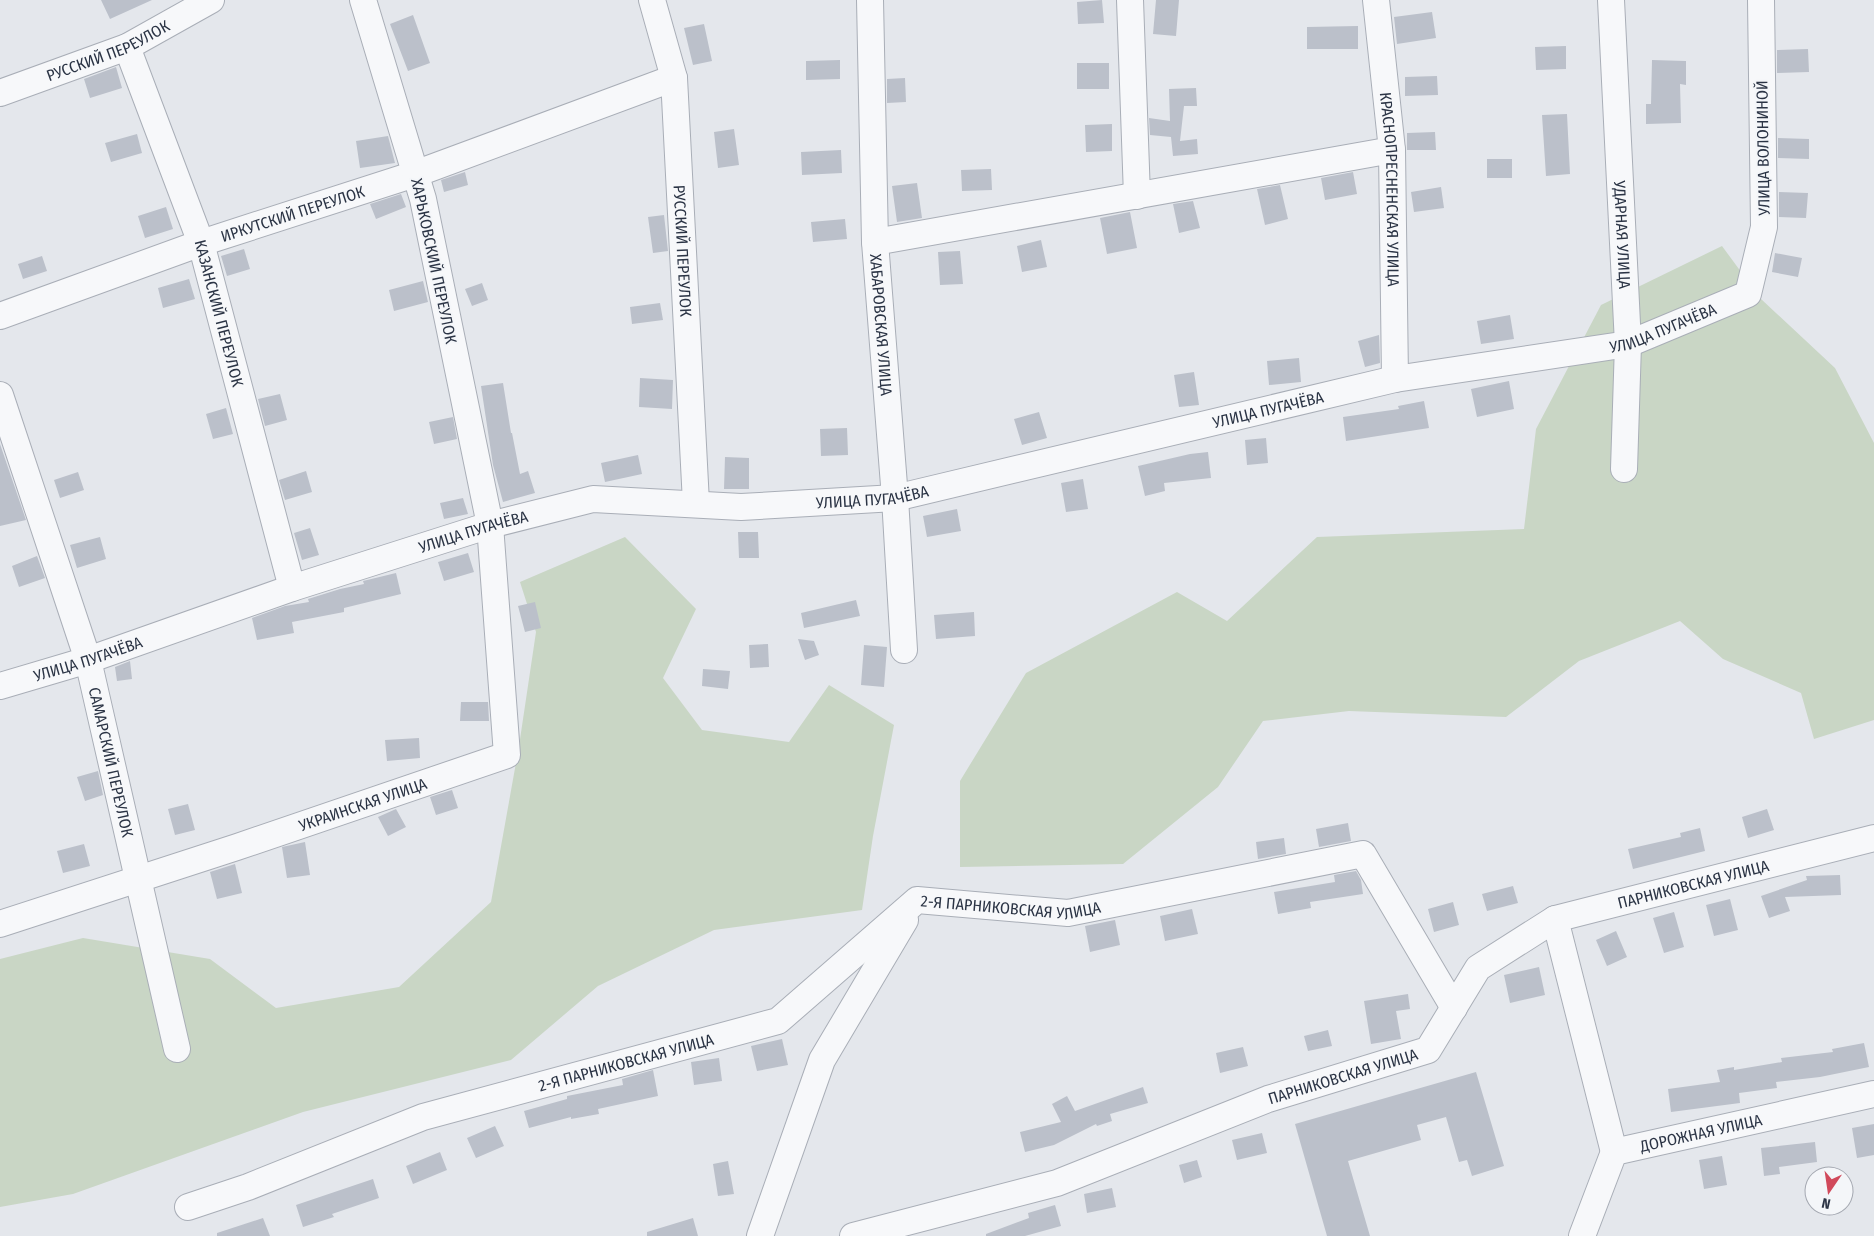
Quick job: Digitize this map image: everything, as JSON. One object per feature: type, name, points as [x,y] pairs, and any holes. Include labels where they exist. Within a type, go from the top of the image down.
[{"type":"street","name":"РУССКИЙ ПЕРЕУЛОК","points":[[0,93],[127,47],[211,0]]},
{"type":"street","name":"ХАРЬКОВСКИЙ ПЕРЕУЛОК","points":[[363,0],[423,200],[490,525]]},
{"type":"street","name":"РУССКИЙ ПЕРЕУЛОК","points":[[652,0],[674,78],[696,503]]},
{"type":"street","name":"ХАБАРОВСКАЯ УЛИЦА","points":[[870,0],[875,242],[895,498],[904,650]]},
{"type":"street","points":[[1130,0],[1137,196]]},
{"type":"street","name":"КРАСНОПРЕСНЕНСКАЯ УЛИЦА","points":[[1376,0],[1392,150],[1395,379]]},
{"type":"street","name":"УДАРНАЯ УЛИЦА","points":[[1611,0],[1628,344],[1624,469]]},
{"type":"street","name":"УЛИЦА ВОЛОНИНОЙ","points":[[1748,294],[1764,227],[1761,0]]},
{"type":"street","name":"КАЗАНСКИЙ ПЕРЕУЛОК","points":[[127,47],[201,243],[292,588]]},
{"type":"street","name":"ИРКУТСКИЙ ПЕРЕУЛОК","points":[[0,316],[201,243],[416,174],[674,78]]},
{"type":"street","points":[[875,242],[1392,150]]},
{"type":"street","name":"УЛИЦА ПУГАЧЁВА","points":[[0,686],[88,660],[292,588],[490,525],[593,499],[696,503],[741,507],[895,498],[1395,379],[1628,344],[1748,294]]},
{"type":"street","name":"САМАРСКИЙ ПЕРЕУЛОК","points":[[0,396],[88,660],[177,1049]]},
{"type":"street","name":"УКРАИНСКАЯ УЛИЦА","points":[[0,924],[507,755],[490,525]]},
{"type":"street","name":"ПАРНИКОВСКАЯ УЛИЦА","points":[[853,1236],[1058,1184],[1268,1099],[1428,1050],[1478,968],[1555,919],[1874,838]]},
{"type":"street","name":"2-Я ПАРНИКОВСКАЯ УЛИЦА","points":[[188,1207],[248,1187],[423,1117],[778,1021],[917,900],[1068,913],[1364,854],[1454,1008]]},
{"type":"street","points":[[760,1236],[822,1060],[917,900]]},
{"type":"street","points":[[1555,919],[1614,1152],[1582,1236]]},
{"type":"street","name":"ДОРОЖНАЯ УЛИЦА","points":[[1614,1152],[1874,1094]]},
{"type":"green space","points":[[1722,246],[1761,299],[1835,368],[1874,443],[1874,720],[1814,739],[1801,693],[1723,659],[1680,621],[1579,661],[1506,717],[1349,711],[1263,721],[1218,787],[1123,864],[960,867],[960,781],[1026,673],[1177,592],[1227,621],[1317,537],[1524,529],[1536,429],[1601,305]]},
{"type":"green space","points":[[625,537],[696,609],[663,678],[702,730],[789,742],[829,685],[894,725],[873,836],[862,910],[714,930],[598,986],[511,1060],[303,1112],[73,1194],[0,1207],[0,959],[83,938],[210,959],[276,1008],[399,987],[491,902],[519,746],[536,632],[520,582]]},
{"type":"building","points":[[101,0],[152,0],[110,19]]},
{"type":"building","points":[[1102,0],[1104,23],[1078,24],[1077,2]]},
{"type":"building","points":[[1156,0],[1179,0],[1176,36],[1153,34]]},
{"type":"building","points":[[1432,12],[1436,38],[1397,44],[1394,17]]},
{"type":"building","points":[[413,15],[430,63],[408,71],[390,24]]},
{"type":"building","points":[[704,24],[712,61],[693,65],[684,28]]},
{"type":"building","points":[[1358,26],[1358,49],[1307,49],[1307,27]]},
{"type":"building","points":[[1566,46],[1566,69],[1536,70],[1535,47]]},
{"type":"building","points":[[1808,49],[1809,72],[1777,73],[1777,50]]},
{"type":"building","points":[[840,60],[840,79],[806,80],[806,61]]},
{"type":"building","points":[[1652,60],[1686,61],[1686,85],[1680,84],[1681,123],[1646,124],[1646,104],[1651,104]]},
{"type":"building","points":[[1077,63],[1109,63],[1109,89],[1077,89]]},
{"type":"building","points":[[116,67],[122,88],[90,98],[84,79]]},
{"type":"building","points":[[1437,76],[1438,95],[1405,96],[1405,77]]},
{"type":"building","points":[[905,78],[906,102],[887,103],[887,79]]},
{"type":"building","points":[[1196,88],[1197,106],[1184,106],[1180,141],[1197,139],[1198,154],[1173,156],[1171,137],[1150,135],[1149,118],[1170,121],[1169,89]]},
{"type":"building","points":[[1567,114],[1570,174],[1546,176],[1542,115]]},
{"type":"building","points":[[1112,124],[1112,151],[1086,152],[1085,125]]},
{"type":"building","points":[[734,129],[739,165],[718,168],[714,132]]},
{"type":"building","points":[[1435,132],[1436,150],[1407,150],[1407,133]]},
{"type":"building","points":[[137,134],[142,153],[111,162],[105,143]]},
{"type":"building","points":[[388,136],[395,163],[360,168],[356,141]]},
{"type":"building","points":[[1778,138],[1809,139],[1809,159],[1778,158]]},
{"type":"building","points":[[841,150],[842,173],[802,175],[801,152]]},
{"type":"building","points":[[1487,159],[1512,159],[1512,178],[1487,178]]},
{"type":"building","points":[[991,169],[992,190],[962,191],[961,170]]},
{"type":"building","points":[[465,172],[468,185],[444,192],[441,180]]},
{"type":"building","points":[[1353,172],[1357,194],[1325,200],[1321,178]]},
{"type":"building","points":[[917,183],[922,218],[897,222],[892,186]]},
{"type":"building","points":[[1280,185],[1288,219],[1265,225],[1257,189]]},
{"type":"building","points":[[1441,187],[1444,208],[1414,212],[1411,192]]},
{"type":"building","points":[[1779,192],[1808,193],[1806,218],[1779,217]]},
{"type":"building","points":[[401,194],[406,207],[376,219],[370,204]]},
{"type":"building","points":[[1193,201],[1200,228],[1179,233],[1173,204]]},
{"type":"building","points":[[166,207],[173,229],[145,238],[138,216]]},
{"type":"building","points":[[1130,212],[1137,248],[1107,254],[1100,218]]},
{"type":"building","points":[[664,215],[668,251],[653,253],[648,217]]},
{"type":"building","points":[[845,219],[847,239],[813,242],[811,222]]},
{"type":"building","points":[[1041,240],[1047,267],[1022,272],[1017,246]]},
{"type":"building","points":[[244,249],[250,269],[227,276],[221,256]]},
{"type":"building","points":[[960,251],[963,284],[940,285],[938,252]]},
{"type":"building","points":[[1775,253],[1802,258],[1798,277],[1772,272]]},
{"type":"building","points":[[42,256],[47,271],[23,279],[18,264]]},
{"type":"building","points":[[189,279],[195,299],[163,308],[158,288]]},
{"type":"building","points":[[423,281],[428,302],[394,311],[389,290]]},
{"type":"building","points":[[482,283],[488,300],[472,306],[465,289]]},
{"type":"building","points":[[660,303],[663,320],[632,324],[630,307]]},
{"type":"building","points":[[1510,315],[1514,339],[1481,344],[1477,321]]},
{"type":"building","points":[[1379,335],[1380,363],[1365,367],[1358,341]]},
{"type":"building","points":[[1299,358],[1301,382],[1269,385],[1267,361]]},
{"type":"building","points":[[1194,372],[1199,405],[1179,407],[1174,375]]},
{"type":"building","points":[[640,378],[673,380],[672,409],[639,407]]},
{"type":"building","points":[[1509,381],[1514,409],[1477,417],[1471,389]]},
{"type":"building","points":[[503,383],[520,474],[528,471],[535,493],[503,502],[493,465],[481,386]]},
{"type":"building","points":[[280,394],[287,420],[265,426],[258,399]]},
{"type":"building","points":[[1424,401],[1429,428],[1346,441],[1343,417],[1399,409],[1398,406]]},
{"type":"building","points":[[226,408],[233,434],[213,439],[206,414]]},
{"type":"building","points":[[1039,412],[1047,438],[1022,445],[1014,419]]},
{"type":"building","points":[[453,417],[457,439],[434,444],[429,422]]},
{"type":"building","points":[[847,428],[848,455],[821,456],[820,429]]},
{"type":"building","points":[[1266,438],[1268,463],[1247,465],[1245,440]]},
{"type":"building","points":[[0,444],[26,520],[0,526]]},
{"type":"building","points":[[1208,452],[1211,478],[1164,483],[1165,491],[1145,496],[1138,466],[1190,454]]},
{"type":"building","points":[[638,455],[642,474],[605,482],[601,463]]},
{"type":"building","points":[[725,457],[749,458],[749,489],[724,489]]},
{"type":"building","points":[[306,471],[312,492],[285,500],[279,480]]},
{"type":"building","points":[[78,472],[84,490],[60,498],[54,480]]},
{"type":"building","points":[[1083,479],[1088,509],[1066,512],[1061,483]]},
{"type":"building","points":[[463,498],[468,514],[444,519],[440,503]]},
{"type":"building","points":[[957,509],[961,531],[927,537],[923,516]]},
{"type":"building","points":[[310,528],[319,555],[302,560],[294,533]]},
{"type":"building","points":[[738,532],[758,532],[759,558],[739,558]]},
{"type":"building","points":[[100,537],[106,559],[77,568],[70,545]]},
{"type":"building","points":[[468,553],[474,572],[444,581],[438,562]]},
{"type":"building","points":[[37,556],[45,578],[19,587],[12,566]]},
{"type":"building","points":[[396,573],[401,594],[344,608],[344,612],[292,622],[294,633],[257,640],[252,618],[285,606],[309,602],[308,599],[340,589],[364,584],[363,581]]},
{"type":"building","points":[[856,600],[860,616],[804,628],[801,613]]},
{"type":"building","points":[[535,602],[541,628],[525,632],[518,606]]},
{"type":"building","points":[[974,612],[975,636],[936,639],[934,615]]},
{"type":"building","points":[[798,639],[814,641],[819,655],[805,660]]},
{"type":"building","points":[[768,644],[769,667],[750,668],[749,645]]},
{"type":"building","points":[[864,645],[887,647],[884,687],[861,685]]},
{"type":"building","points":[[130,661],[132,679],[117,681],[115,667]]},
{"type":"building","points":[[703,669],[730,671],[728,689],[702,686]]},
{"type":"building","points":[[461,702],[488,702],[489,721],[460,721]]},
{"type":"building","points":[[419,738],[420,758],[387,761],[385,740]]},
{"type":"building","points":[[98,771],[103,795],[85,801],[77,777]]},
{"type":"building","points":[[452,790],[458,808],[436,815],[430,797]]},
{"type":"building","points":[[188,804],[195,830],[175,835],[168,809]]},
{"type":"building","points":[[396,809],[406,827],[388,836],[378,817]]},
{"type":"building","points":[[1767,809],[1774,830],[1748,838],[1742,817]]},
{"type":"building","points":[[1348,823],[1351,841],[1319,847],[1316,829]]},
{"type":"building","points":[[1700,828],[1705,851],[1633,869],[1628,849],[1681,837],[1680,833]]},
{"type":"building","points":[[1284,838],[1286,854],[1258,859],[1256,842]]},
{"type":"building","points":[[305,842],[310,875],[287,878],[282,847]]},
{"type":"building","points":[[84,844],[90,866],[63,873],[57,851]]},
{"type":"building","points":[[235,864],[242,893],[217,899],[210,872]]},
{"type":"building","points":[[1356,871],[1361,880],[1363,894],[1310,902],[1311,908],[1278,914],[1274,892],[1335,882],[1334,875]]},
{"type":"building","points":[[1840,875],[1841,895],[1785,897],[1790,911],[1769,918],[1761,896],[1807,880],[1806,876]]},
{"type":"building","points":[[1513,886],[1518,903],[1487,911],[1482,894]]},
{"type":"building","points":[[1730,899],[1738,930],[1714,936],[1706,905]]},
{"type":"building","points":[[1453,902],[1459,925],[1434,932],[1428,909]]},
{"type":"building","points":[[1192,909],[1198,934],[1165,941],[1160,916]]},
{"type":"building","points":[[1674,912],[1684,947],[1664,953],[1653,918]]},
{"type":"building","points":[[1115,920],[1120,945],[1090,952],[1085,926]]},
{"type":"building","points":[[1616,931],[1627,957],[1607,966],[1596,940]]},
{"type":"building","points":[[1539,967],[1545,995],[1510,1003],[1504,975]]},
{"type":"building","points":[[1408,994],[1410,1009],[1396,1011],[1401,1039],[1371,1044],[1364,1001]]},
{"type":"building","points":[[1328,1030],[1332,1046],[1308,1051],[1304,1036]]},
{"type":"building","points":[[782,1039],[788,1065],[757,1071],[751,1046]]},
{"type":"building","points":[[1864,1043],[1869,1067],[1820,1077],[1776,1082],[1777,1088],[1739,1093],[1740,1103],[1671,1112],[1668,1089],[1720,1082],[1717,1070],[1734,1067],[1734,1070],[1782,1062],[1781,1058],[1833,1052],[1832,1049]]},
{"type":"building","points":[[1243,1047],[1248,1066],[1220,1073],[1216,1053]]},
{"type":"building","points":[[719,1058],[722,1081],[694,1085],[691,1062]]},
{"type":"building","points":[[653,1070],[658,1096],[598,1109],[599,1114],[571,1119],[571,1117],[529,1128],[524,1111],[567,1099],[567,1096],[623,1085],[622,1079]]},
{"type":"building","points":[[1476,1072],[1504,1166],[1472,1176],[1467,1160],[1459,1162],[1446,1117],[1417,1125],[1421,1140],[1348,1161],[1370,1236],[1327,1236],[1295,1124]]},
{"type":"building","points":[[1143,1087],[1148,1103],[1110,1114],[1112,1121],[1097,1126],[1096,1124],[1054,1145],[1025,1152],[1020,1132],[1061,1122],[1052,1104],[1067,1096],[1075,1111]]},
{"type":"building","points":[[1874,1124],[1874,1155],[1857,1158],[1852,1128]]},
{"type":"building","points":[[495,1126],[504,1146],[476,1158],[467,1138]]},
{"type":"building","points":[[1262,1133],[1267,1153],[1237,1160],[1232,1140]]},
{"type":"building","points":[[1815,1142],[1817,1162],[1779,1167],[1780,1174],[1764,1176],[1761,1148]]},
{"type":"building","points":[[440,1152],[447,1170],[413,1184],[406,1166]]},
{"type":"building","points":[[1722,1156],[1727,1185],[1704,1189],[1699,1160]]},
{"type":"building","points":[[1197,1160],[1202,1177],[1184,1183],[1179,1165]]},
{"type":"building","points":[[728,1161],[734,1194],[718,1196],[713,1164]]},
{"type":"building","points":[[373,1179],[379,1198],[332,1214],[334,1217],[303,1227],[296,1205]]},
{"type":"building","points":[[1112,1188],[1116,1207],[1087,1213],[1084,1194]]},
{"type":"building","points":[[1055,1205],[1061,1226],[1025,1236],[986,1236],[986,1234],[1029,1218],[1028,1213]]},
{"type":"building","points":[[263,1218],[270,1236],[217,1236],[217,1233]]},
{"type":"building","points":[[693,1218],[698,1236],[647,1236],[647,1232]]}]
